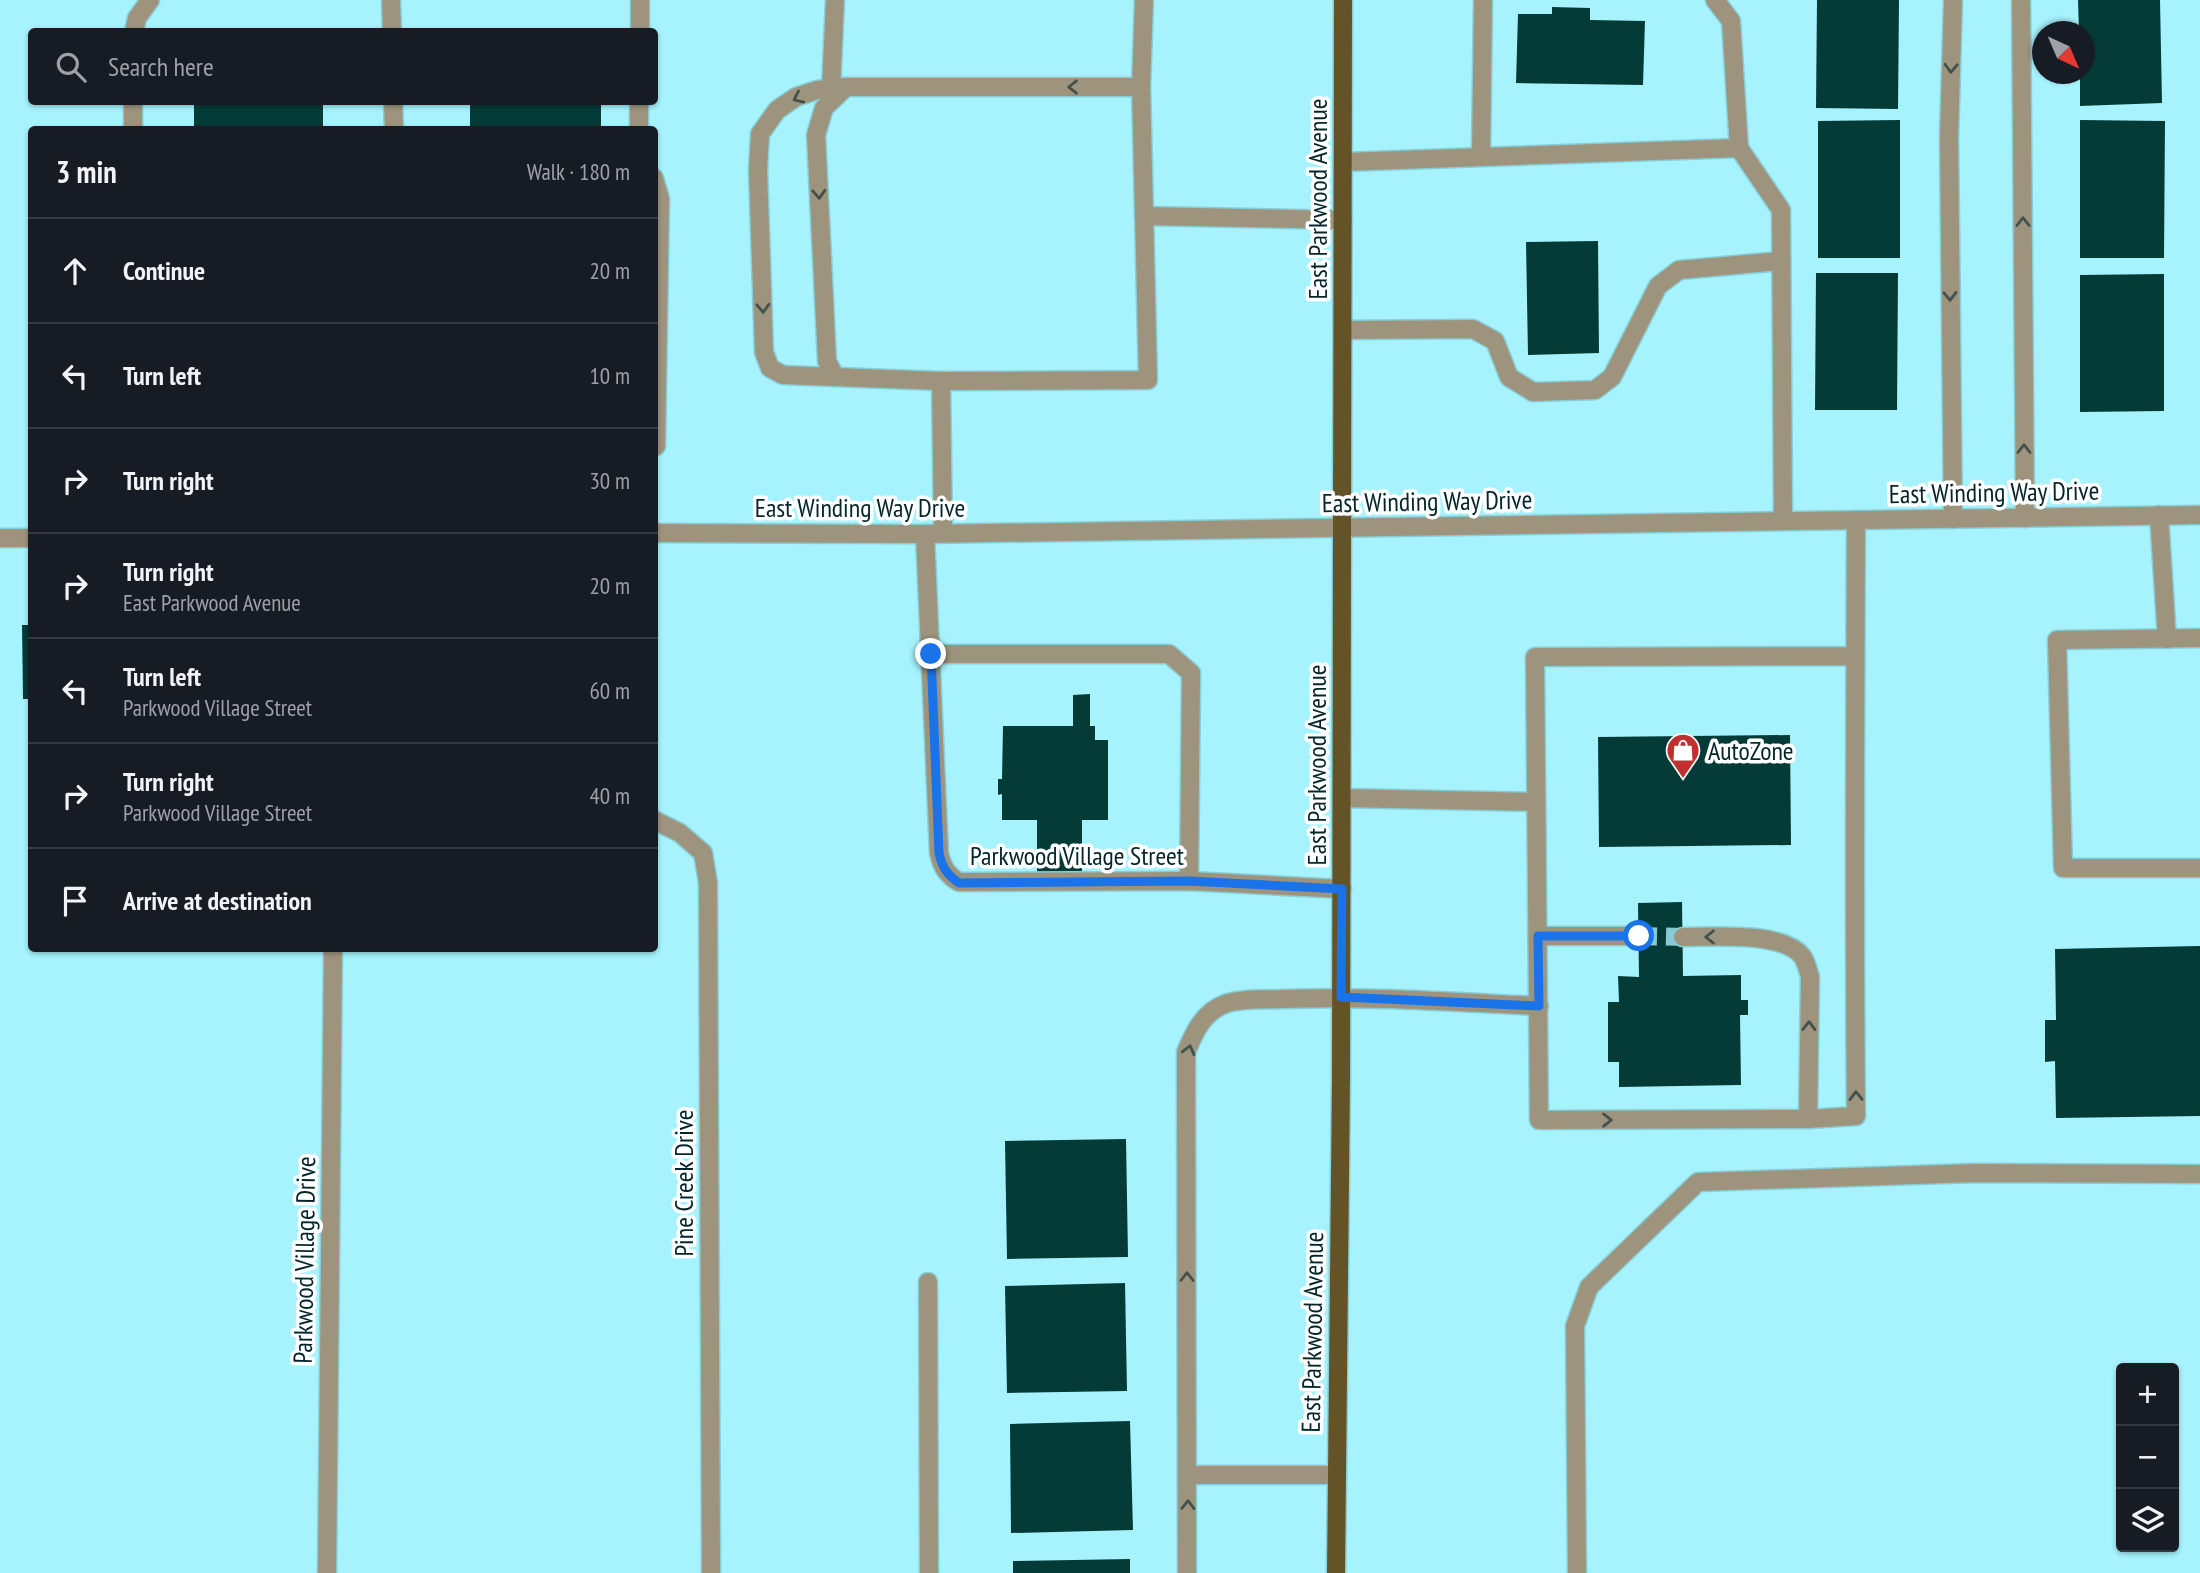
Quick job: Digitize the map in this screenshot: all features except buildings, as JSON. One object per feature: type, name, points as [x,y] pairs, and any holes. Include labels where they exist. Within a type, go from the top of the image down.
[{"type":"main road","name":"East Parkwood Avenue","points":[[1336,1573],[1342,889],[1343,0]]},
{"type":"street","points":[[135,28],[137,18],[150,0]]},
{"type":"street","points":[[391,0],[392,28]]},
{"type":"street","points":[[640,0],[640,28]]},
{"type":"street","points":[[835,0],[839,88],[824,108],[816,135],[827,361],[835,377]]},
{"type":"street","points":[[1141,87],[839,88],[817,90],[796,97],[776,110],[760,134],[758,169],[764,352],[770,368],[783,375],[941,381],[1148,380],[1141,87],[1144,0]]},
{"type":"street","points":[[1481,156],[1483,0]]},
{"type":"street","points":[[1715,0],[1731,21],[1739,148],[1781,210],[1783,521]]},
{"type":"street","points":[[1953,0],[1949,137],[1953,519]]},
{"type":"street","points":[[2021,0],[2025,518]]},
{"type":"street","points":[[133,105],[133,126]]},
{"type":"street","points":[[393,105],[394,126]]},
{"type":"street","points":[[639,105],[639,126]]},
{"type":"street","points":[[1343,162],[1739,148]]},
{"type":"street","points":[[658,192],[658,322]]},
{"type":"street","points":[[1144,216],[1343,220]]},
{"type":"street","points":[[1343,330],[1473,329],[1495,341],[1509,377],[1533,392],[1595,390],[1612,377],[1658,286],[1679,270],[1781,261]]},
{"type":"street","name":"Parkwood Village Street","points":[[941,381],[931,654],[939,853],[942,865],[950,877],[959,883],[1189,881],[1342,889]]},
{"type":"street","points":[[2160,515],[2167,639]]},
{"type":"street","name":"East Winding Way Drive","points":[[658,533],[1343,529],[2200,515]]},
{"type":"street","points":[[1855,656],[1535,657],[1539,1121],[1808,1119],[1856,1116],[1856,520]]},
{"type":"street","points":[[0,538],[28,538]]},
{"type":"street","points":[[2200,638],[2057,640],[2063,868],[2200,868]]},
{"type":"street","points":[[931,654],[1169,654],[1191,673],[1189,881]]},
{"type":"street","points":[[1342,798],[1536,802]]},
{"type":"street","name":"Pine Creek Drive","points":[[658,822],[680,833],[703,853],[708,883],[711,1573]]},
{"type":"street","points":[[1538,936],[1639,936]]},
{"type":"street","points":[[1683,937],[1765,940],[1788,945],[1803,956],[1810,976],[1808,1119]]},
{"type":"street","name":"Parkwood Village Drive","points":[[327,1573],[333,952]]},
{"type":"street","points":[[1187,1573],[1186,1052],[1197,1027],[1210,1013],[1225,1003],[1251,1000],[1341,997],[1539,1006]]},
{"type":"street","points":[[1577,1573],[1575,1326],[1589,1287],[1698,1182],[1975,1174],[2200,1174]]},
{"type":"street","points":[[928,1282],[929,1573]]},
{"type":"street","points":[[1188,1475],[1337,1475]]},
{"type":"tunnel","points":[[1639,936],[1683,937]]},
{"type":"place","name":"AutoZone","points":[[1683,780]]},
{"type":"route","points":[[931,654],[939,853],[942,865],[950,877],[959,883],[1189,881],[1342,889],[1341,997],[1539,1006],[1538,936],[1639,936]]}]
